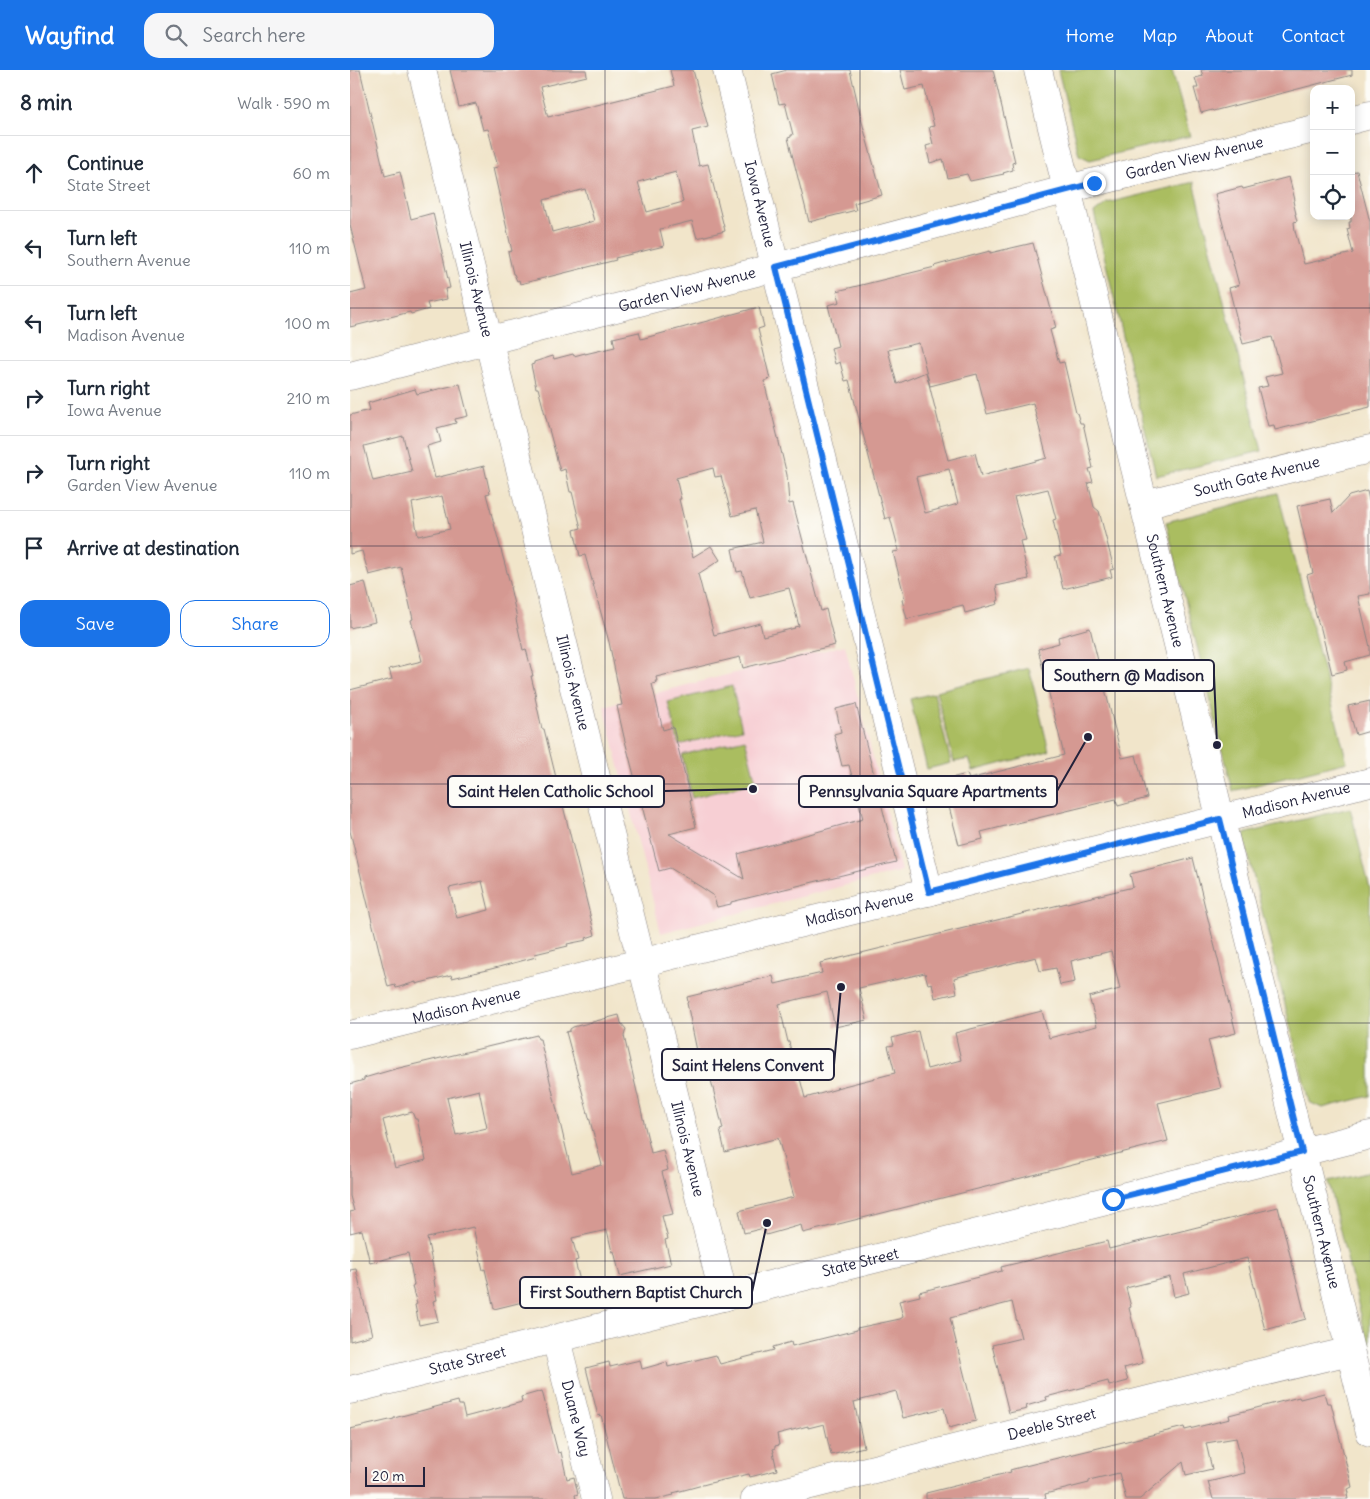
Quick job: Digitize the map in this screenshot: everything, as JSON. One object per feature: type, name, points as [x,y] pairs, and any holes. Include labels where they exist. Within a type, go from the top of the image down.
[{"type":"street","name":"Illinois Avenue","points":[[422,70],[724,1297]]},
{"type":"street","name":"Iowa Avenue","points":[[727,70],[929,892]]},
{"type":"street","name":"Southern Avenue","points":[[1038,70],[1370,1432]]},
{"type":"street","points":[[1355,119],[1370,115]]},
{"type":"street","name":"Garden View Avenue","points":[[350,376],[1067,190],[1310,130]]},
{"type":"street","name":"South Gate Avenue","points":[[1144,504],[1370,449]]},
{"type":"street","name":"Madison Avenue","points":[[352,1027],[389,1026],[1370,782]]},
{"type":"street","name":"State Street","points":[[350,1390],[1370,1135]]},
{"type":"street","name":"Duane Way","points":[[556,1339],[596,1499]]},
{"type":"street","name":"Deeble Street","points":[[755,1499],[1350,1351]]},
{"type":"shaded area","points":[[845,645],[901,871],[661,933],[604,706]]},
{"type":"green space","points":[[1058,70],[1172,70],[1190,136],[1090,160],[1079,155]]},
{"type":"green space","points":[[1194,182],[1262,451],[1156,476],[1094,213],[1107,203]]},
{"type":"green space","points":[[1278,493],[1347,762],[1233,791],[1166,522]]},
{"type":"green space","points":[[1029,668],[1049,751],[973,771],[969,759],[954,762],[936,691]]},
{"type":"green space","points":[[732,686],[742,729],[679,745],[668,702]]},
{"type":"green space","points":[[934,693],[951,763],[927,769],[910,699]]},
{"type":"green space","points":[[745,739],[756,782],[692,798],[682,755]]},
{"type":"green space","points":[[1350,808],[1370,889],[1370,1096],[1322,1108],[1309,1102],[1243,834]]},
{"type":"green space","points":[[1370,1172],[1370,1352],[1328,1182]]},
{"type":"building","points":[[350,70],[360,70],[385,176],[400,172],[411,219],[433,213],[450,288],[445,289],[447,299],[427,303],[429,309],[350,327],[350,294],[366,290],[350,225]]},
{"type":"building","points":[[450,70],[586,70],[587,76],[540,87],[548,117],[674,86],[670,70],[693,70],[708,127],[692,131],[699,166],[708,164],[725,231],[697,238],[692,221],[660,229],[664,246],[520,284],[513,274],[508,252],[512,251],[493,168],[498,167],[488,129],[483,130],[476,103],[459,107]],"holes":[[[676,172],[683,202],[647,212],[638,182]],[[585,189],[594,221],[552,232],[544,200]]]},
{"type":"building","points":[[787,70],[850,70],[882,195],[854,203],[856,210],[809,222],[788,138],[793,135],[785,103],[779,104],[772,74]]},
{"type":"building","points":[[900,70],[993,70],[1015,162],[1012,163],[1013,170],[1004,174],[970,181],[967,174],[948,178],[943,159],[930,163],[926,146],[933,144],[929,127],[934,126],[924,86],[905,90]]},
{"type":"building","points":[[1201,70],[1352,70],[1352,75],[1201,113],[1194,88],[1198,88],[1195,78],[1203,76]]},
{"type":"building","points":[[1355,171],[1357,171],[1370,222],[1370,407],[1275,430],[1274,425],[1268,426],[1258,388],[1268,386],[1265,377],[1282,373],[1272,337],[1243,344],[1229,288],[1239,285],[1215,194],[1289,177],[1295,200],[1293,201],[1297,221],[1294,222],[1295,231],[1304,264],[1353,253],[1347,229],[1350,228],[1349,222],[1355,220]]},
{"type":"building","points":[[1033,243],[1056,328],[1050,330],[1059,363],[1064,362],[1076,413],[1080,423],[1083,423],[1093,468],[1089,469],[1093,482],[1088,483],[1094,507],[1099,511],[1114,569],[1110,570],[1112,577],[1063,589],[1055,556],[1061,555],[1053,520],[1056,519],[1048,489],[1014,497],[1026,540],[1020,541],[1029,579],[996,586],[998,604],[965,613],[963,605],[907,619],[902,600],[905,599],[893,552],[899,551],[890,517],[885,519],[849,380],[845,381],[840,362],[835,364],[831,348],[838,346],[828,305],[840,302],[837,291],[935,267],[990,251],[990,253]],"holes":[[[919,343],[930,386],[977,374],[987,414],[1033,403],[1047,458],[981,476],[975,453],[948,460],[926,372],[897,384],[888,350]],[[949,469],[958,504],[925,513],[916,477]]]},
{"type":"building","points":[[759,307],[764,327],[758,329],[770,379],[764,381],[787,475],[789,504],[793,503],[821,611],[826,609],[835,645],[743,668],[740,657],[656,677],[656,683],[652,684],[663,730],[673,727],[696,827],[669,834],[744,879],[738,854],[863,819],[849,765],[842,766],[834,734],[841,732],[836,709],[856,704],[896,862],[717,907],[713,895],[701,887],[670,868],[659,871],[617,706],[622,705],[609,642],[585,555],[580,556],[574,530],[581,528],[572,492],[570,492],[565,469],[560,471],[531,365],[534,362],[553,356],[554,359],[615,347],[613,338],[639,332],[641,339]],"holes":[[[713,468],[715,477],[721,476],[732,516],[755,510],[763,542],[732,549],[737,572],[742,571],[750,598],[789,588],[799,626],[763,636],[760,623],[714,635],[698,574],[720,560],[711,546],[693,557],[676,478]]]},
{"type":"building","points":[[460,384],[468,416],[455,419],[456,423],[437,428],[441,442],[427,446],[435,478],[484,466],[490,493],[486,494],[511,587],[523,650],[526,649],[533,676],[531,676],[542,729],[544,729],[595,935],[586,938],[587,940],[535,954],[536,957],[491,969],[452,978],[451,975],[416,984],[416,982],[396,988],[395,985],[388,987],[350,831],[350,690],[392,679],[389,669],[422,661],[411,620],[413,619],[401,567],[369,575],[362,551],[350,554],[350,415],[370,410],[368,403],[415,389],[417,394]],"holes":[[[403,436],[412,472],[373,481],[364,446]],[[442,496],[450,529],[418,536],[412,503]],[[482,881],[489,910],[457,918],[449,888]]]},
{"type":"building","points":[[1367,491],[1370,505],[1370,594],[1358,596],[1370,647],[1370,655],[1345,662],[1347,670],[1332,674],[1307,575],[1313,573],[1297,506],[1330,499],[1333,513],[1349,496]]},
{"type":"building","points":[[365,582],[375,622],[350,628],[350,586]]},
{"type":"building","points":[[1090,628],[1122,758],[1136,755],[1147,798],[1118,806],[1116,799],[981,832],[983,839],[959,845],[942,780],[967,774],[969,779],[1064,755],[1038,649],[1059,643],[1058,637]]},
{"type":"building","points":[[1370,701],[1370,731],[1356,735],[1348,706]]},
{"type":"building","points":[[1193,858],[1236,1033],[1208,1040],[1221,1088],[1158,1103],[1168,1141],[803,1233],[801,1225],[766,1235],[764,1228],[744,1233],[739,1211],[794,1197],[778,1138],[725,1152],[720,1130],[723,1129],[708,1068],[704,1069],[702,1062],[700,1063],[687,997],[773,976],[775,984],[822,973],[820,963],[1133,887],[1130,874]],"holes":[[[1111,951],[1120,989],[1089,997],[1097,1026],[1049,1038],[1042,1011],[955,1033],[961,1060],[927,1069],[918,1031],[892,1038],[894,1045],[888,1046],[895,1073],[805,1098],[779,1004],[827,992],[835,1027],[867,1020],[859,988],[925,973],[928,984],[932,983],[935,998],[957,993],[954,978],[1036,957],[1040,971],[1056,968],[1060,985],[1075,982],[1071,961]]]},
{"type":"building","points":[[619,1015],[621,1023],[626,1029],[624,1036],[651,1153],[663,1150],[668,1170],[662,1172],[673,1214],[662,1216],[668,1239],[665,1240],[671,1264],[620,1276],[607,1230],[572,1238],[578,1260],[575,1261],[581,1285],[546,1294],[547,1296],[494,1309],[473,1227],[427,1238],[435,1279],[437,1300],[433,1301],[438,1321],[419,1325],[408,1253],[370,1263],[362,1230],[350,1233],[350,1212],[354,1211],[350,1196],[350,1084],[395,1069],[537,1035],[538,1039],[540,1039],[572,1173],[602,1165],[566,1032],[570,1031],[573,1027]],"holes":[[[479,1090],[487,1128],[456,1135],[447,1098]],[[412,1112],[415,1119],[417,1119],[426,1160],[395,1168],[383,1120]]]},
{"type":"building","points":[[1278,1207],[1306,1319],[1265,1330],[1247,1258],[1184,1274],[1189,1293],[1174,1297],[1170,1277],[1126,1288],[1143,1363],[1124,1368],[1128,1381],[1109,1386],[1108,1381],[1046,1397],[1047,1400],[1026,1406],[1027,1409],[1009,1413],[992,1345],[1021,1338],[1012,1302],[950,1318],[976,1421],[949,1428],[944,1408],[903,1418],[896,1391],[854,1402],[864,1447],[831,1455],[824,1424],[808,1428],[808,1426],[777,1434],[779,1445],[775,1446],[773,1452],[777,1470],[750,1477],[749,1474],[710,1483],[656,1499],[622,1499],[601,1415],[598,1416],[586,1368],[609,1362],[610,1367],[640,1360],[642,1369],[667,1362],[668,1367],[716,1355],[720,1364],[774,1350],[773,1347],[791,1342],[792,1346],[857,1330],[857,1328],[900,1319],[903,1317],[899,1301],[920,1296],[919,1292],[1002,1271],[1001,1267],[1107,1241],[1109,1249]]},
{"type":"building","points":[[356,1269],[372,1335],[350,1341],[350,1270]]},
{"type":"building","points":[[542,1391],[558,1453],[561,1452],[567,1479],[574,1477],[578,1494],[575,1495],[576,1499],[350,1499],[350,1429],[458,1401],[459,1405],[462,1405],[465,1417],[522,1402],[521,1397]]},
{"type":"building","points":[[1324,1393],[1327,1403],[1331,1403],[1352,1487],[1348,1489],[1348,1499],[1213,1499],[1208,1482],[1245,1473],[1236,1438],[1206,1443],[1212,1469],[1186,1475],[1183,1462],[1140,1499],[1126,1499],[1119,1473],[1045,1494],[1046,1499],[926,1499],[926,1493],[1011,1472],[1010,1470],[1021,1467],[1184,1427],[1185,1430],[1230,1419],[1229,1415],[1299,1397],[1300,1399]]},
{"type":"place","name":"Pennsylvania Square Apartments","points":[[1088,737]]},
{"type":"place","name":"Southern @ Madison","points":[[1217,745]]},
{"type":"place","name":"Saint Helen Catholic School","points":[[753,789]]},
{"type":"place","name":"Saint Helens Convent","points":[[841,987]]},
{"type":"place","name":"First Southern Baptist Church","points":[[767,1223]]},
{"type":"route","points":[[1094,183],[776,267],[929,892],[1220,819],[1302,1152],[1113,1199]]}]
